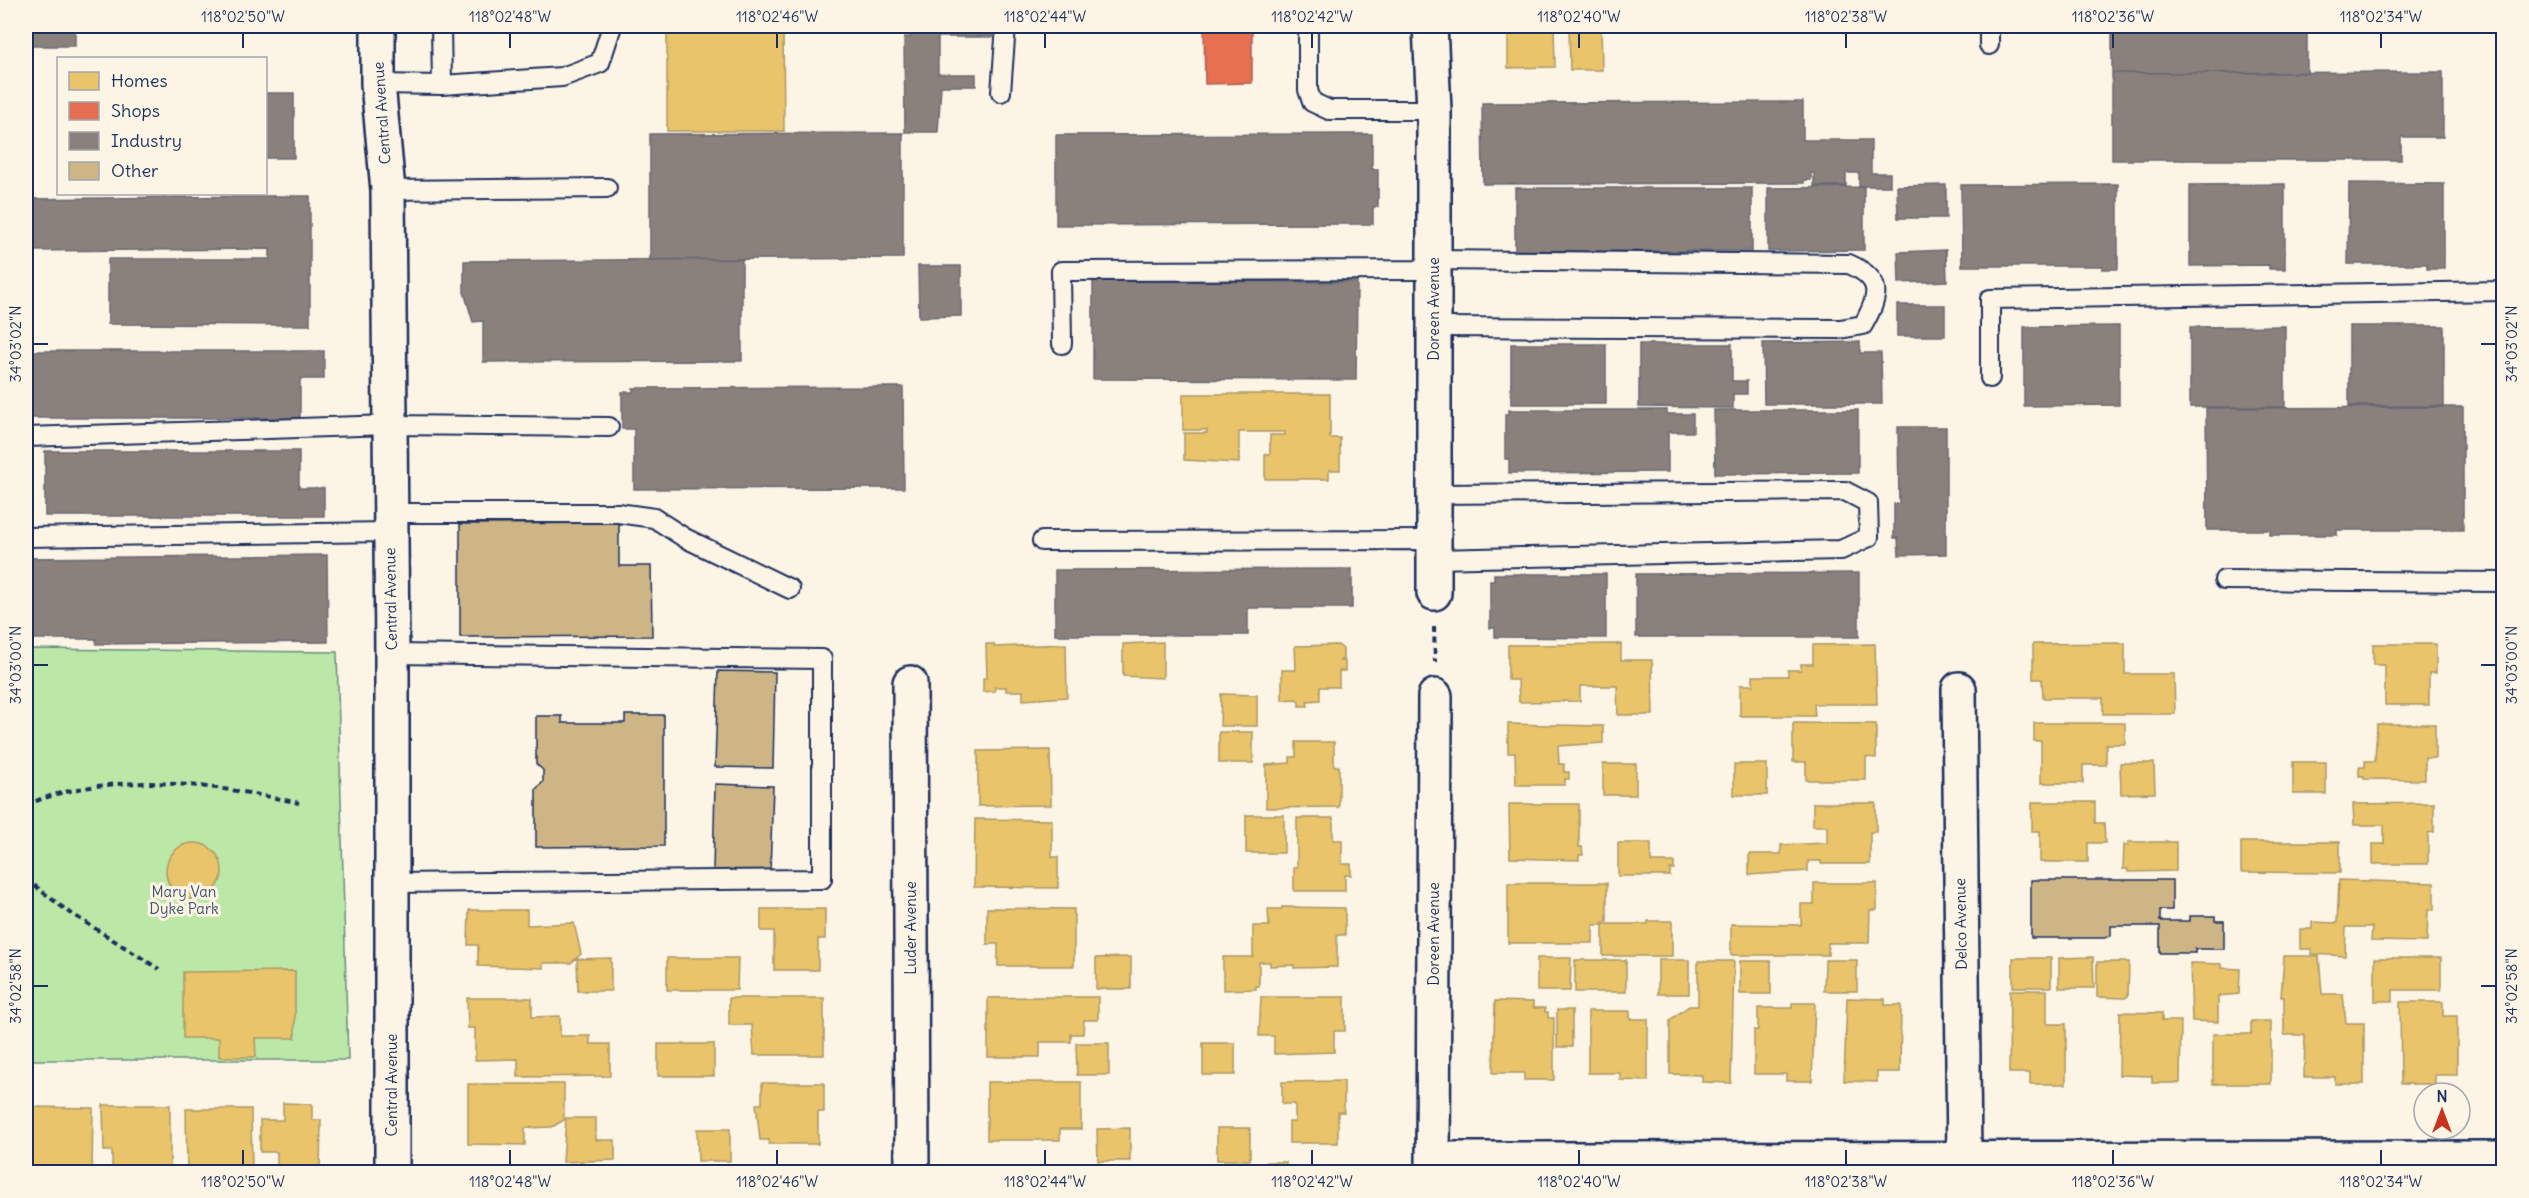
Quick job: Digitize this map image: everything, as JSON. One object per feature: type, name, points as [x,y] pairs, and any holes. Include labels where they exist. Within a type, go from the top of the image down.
[{"type":"street","name":"Central Avenue","points":[[378,26],[378,84],[388,190],[392,654],[392,1173]]},
{"type":"street","name":"Doreen Avenue","points":[[1430,26],[1434,110],[1434,593]]},
{"type":"street","name":"Luder Avenue","points":[[910,683],[912,1173]]},
{"type":"street","name":"Delco Avenue","points":[[1959,689],[1964,1160]]},
{"type":"street","name":"Doreen Avenue","points":[[1433,1166],[1435,696]]},
{"type":"street","points":[[1433,1166],[1964,1160],[2504,1158]]},
{"type":"lane","points":[[441,26],[442,85]]},
{"type":"lane","points":[[378,84],[442,85],[562,77],[600,63],[612,26]]},
{"type":"lane","points":[[1001,92],[1006,26]]},
{"type":"lane","points":[[1308,26],[1308,90],[1312,102],[1329,110],[1434,110]]},
{"type":"lane","points":[[1989,26],[1989,45]]},
{"type":"lane","points":[[388,190],[607,188]]},
{"type":"lane","points":[[1062,344],[1061,271],[1418,270],[1434,260],[1849,264],[1867,272],[1875,285],[1873,307],[1863,325],[1840,329],[1434,327]]},
{"type":"lane","points":[[1990,378],[1990,298],[2504,291]]},
{"type":"lane","points":[[26,437],[389,425],[609,427]]},
{"type":"lane","points":[[1042,541],[1434,549],[1841,550],[1869,537],[1868,502],[1845,491],[1434,494]]},
{"type":"lane","points":[[26,537],[618,513],[654,518],[685,538],[790,589]]},
{"type":"lane","points":[[2224,580],[2504,582]]},
{"type":"lane","points":[[391,883],[822,879],[822,658],[392,654]]},
{"type":"path","points":[[1434,593],[1435,696]]},
{"type":"path","points":[[26,805],[85,788],[136,784],[188,785],[260,794],[299,803]]},
{"type":"path","points":[[26,879],[66,910],[159,969]]},
{"type":"green space","name":"Mary Van Dyke Park","points":[[26,649],[337,652],[348,1060],[26,1060]]},
{"type":"building: Homes","points":[[667,26],[783,26],[784,131],[667,131]]},
{"type":"building: Homes","points":[[1496,26],[1554,26],[1555,67],[1508,68],[1508,31],[1496,31]]},
{"type":"building: Homes","points":[[1569,26],[1601,26],[1602,70],[1570,70]]},
{"type":"building: Homes","points":[[1183,394],[1330,394],[1330,438],[1340,438],[1340,470],[1329,470],[1329,479],[1265,479],[1265,454],[1270,454],[1270,435],[1285,435],[1285,432],[1239,432],[1239,463],[1184,460],[1184,433],[1207,433],[1207,430],[1183,430]]},
{"type":"building: Homes","points":[[1163,642],[1163,678],[1123,676],[1123,644]]},
{"type":"building: Homes","points":[[2125,643],[2125,674],[2174,674],[2175,714],[2103,714],[2103,698],[2043,698],[2042,679],[2033,679],[2033,644]]},
{"type":"building: Homes","points":[[986,644],[994,644],[994,647],[1066,644],[1067,697],[1023,700],[1023,691],[1006,691],[1006,687],[995,687],[995,691],[983,692],[983,678],[987,678]]},
{"type":"building: Homes","points":[[1621,644],[1621,660],[1652,660],[1653,715],[1618,715],[1617,686],[1580,686],[1580,701],[1519,702],[1518,680],[1508,680],[1508,645]]},
{"type":"building: Homes","points":[[1875,644],[1877,704],[1814,704],[1815,716],[1740,716],[1740,685],[1753,685],[1753,676],[1788,676],[1788,670],[1801,670],[1801,664],[1813,664],[1813,645]]},
{"type":"building: Homes","points":[[2373,644],[2436,644],[2436,673],[2429,673],[2429,705],[2385,705],[2385,665],[2373,665]]},
{"type":"building: Homes","points":[[1338,645],[1343,649],[1343,659],[1339,661],[1345,661],[1345,671],[1339,671],[1339,687],[1320,687],[1320,700],[1307,701],[1308,706],[1299,706],[1299,701],[1296,699],[1282,700],[1282,670],[1296,670],[1295,646]]},
{"type":"building: Homes","points":[[1221,694],[1257,695],[1257,726],[1220,726]]},
{"type":"building: Homes","points":[[1793,723],[1876,724],[1876,758],[1866,757],[1866,780],[1806,780],[1806,762],[1793,762]]},
{"type":"building: Homes","points":[[2034,723],[2125,723],[2125,744],[2106,744],[2106,765],[2083,765],[2083,783],[2041,783],[2041,741],[2034,741]]},
{"type":"building: Homes","points":[[1508,724],[1603,726],[1603,743],[1558,746],[1559,764],[1564,764],[1564,772],[1569,772],[1569,779],[1565,779],[1565,785],[1516,785],[1515,753],[1508,753]]},
{"type":"building: Homes","points":[[2377,724],[2435,724],[2435,758],[2425,758],[2425,780],[2364,779],[2364,776],[2359,776],[2359,767],[2365,767],[2365,761],[2375,761]]},
{"type":"building: Homes","points":[[1219,732],[1253,732],[1253,763],[1219,763]]},
{"type":"building: Homes","points":[[1296,742],[1334,742],[1334,766],[1339,766],[1339,807],[1266,808],[1266,765],[1290,763],[1290,757],[1296,757]]},
{"type":"building: Homes","points":[[1050,750],[1051,805],[978,806],[978,751]]},
{"type":"building: Homes","points":[[2293,762],[2326,762],[2326,794],[2293,794]]},
{"type":"building: Homes","points":[[2120,763],[2154,763],[2155,793],[2121,794]]},
{"type":"building: Homes","points":[[1603,764],[1636,764],[1636,795],[1603,795]]},
{"type":"building: Homes","points":[[1734,764],[1767,764],[1767,795],[1734,795]]},
{"type":"building: Homes","points":[[2032,802],[2095,802],[2095,823],[2104,823],[2105,843],[2088,843],[2088,862],[2040,862],[2040,831],[2032,831]]},
{"type":"building: Homes","points":[[1813,803],[1876,803],[1876,832],[1870,832],[1870,864],[1821,864],[1821,861],[1808,861],[1808,871],[1749,875],[1749,854],[1781,854],[1781,845],[1827,843],[1827,826],[1813,826]]},
{"type":"building: Homes","points":[[2434,803],[2434,832],[2428,833],[2428,864],[2373,864],[2373,844],[2384,844],[2384,825],[2354,825],[2353,804]]},
{"type":"building: Homes","points":[[1509,804],[1579,804],[1579,847],[1582,847],[1583,855],[1579,855],[1579,860],[1510,858]]},
{"type":"building: Homes","points":[[1246,815],[1284,815],[1284,853],[1246,853]]},
{"type":"building: Homes","points":[[1297,818],[1333,818],[1333,840],[1342,840],[1342,864],[1351,864],[1351,875],[1345,875],[1345,891],[1294,891],[1294,867],[1297,867]]},
{"type":"building: Homes","points":[[975,819],[1052,820],[1052,857],[1058,857],[1058,888],[974,887]]},
{"type":"building: Homes","points":[[2128,842],[2176,842],[2176,871],[2128,872],[2128,869],[2123,869],[2124,845],[2128,845]]},
{"type":"building: Homes","points":[[2241,842],[2340,842],[2340,873],[2241,872]]},
{"type":"building: Homes","points":[[194,843],[205,845],[214,851],[220,860],[222,871],[220,882],[214,891],[205,897],[194,899],[183,897],[174,891],[168,882],[166,871],[168,860],[174,851],[183,845]]},
{"type":"building: Homes","points":[[1618,843],[1651,843],[1651,862],[1674,862],[1674,869],[1670,869],[1670,876],[1618,876]]},
{"type":"building: Homes","points":[[2339,880],[2434,883],[2434,910],[2428,910],[2427,942],[2371,941],[2372,927],[2346,927],[2345,956],[2312,954],[2312,949],[2300,949],[2300,929],[2312,929],[2312,922],[2337,923]]},
{"type":"building: Homes","points":[[1508,883],[1607,883],[1607,922],[1603,922],[1603,925],[1593,925],[1593,943],[1508,943]]},
{"type":"building: Homes","points":[[1814,883],[1877,883],[1877,910],[1870,910],[1869,943],[1828,943],[1828,955],[1731,955],[1731,924],[1801,925],[1801,904],[1814,904]]},
{"type":"building: Homes","points":[[1282,907],[1345,908],[1345,935],[1337,935],[1337,967],[1294,968],[1294,965],[1270,966],[1270,962],[1259,962],[1259,986],[1256,986],[1256,989],[1223,990],[1223,957],[1253,957],[1253,926],[1269,926],[1268,909],[1282,909]]},
{"type":"building: Homes","points":[[987,908],[1074,909],[1074,966],[998,966],[998,944],[987,944]]},
{"type":"building: Homes","points":[[761,909],[825,909],[825,939],[818,939],[818,970],[774,970],[774,931],[761,931]]},
{"type":"building: Homes","points":[[469,910],[527,910],[527,925],[574,923],[581,954],[571,963],[543,963],[543,968],[478,966],[478,945],[468,945]]},
{"type":"building: Homes","points":[[1648,921],[1672,921],[1672,956],[1603,956],[1603,924],[1648,924]]},
{"type":"building: Homes","points":[[2284,956],[2319,956],[2322,994],[2343,994],[2346,1023],[2364,1023],[2364,1084],[2335,1084],[2335,1077],[2304,1077],[2305,1035],[2284,1035],[2284,997],[2281,997]]},
{"type":"building: Homes","points":[[1131,957],[1131,989],[1096,989],[1096,958]]},
{"type":"building: Homes","points":[[2093,957],[2094,988],[2059,988],[2059,958]]},
{"type":"building: Homes","points":[[611,958],[611,991],[578,991],[577,959]]},
{"type":"building: Homes","points":[[667,958],[738,958],[737,990],[667,990]]},
{"type":"building: Homes","points":[[1537,958],[1571,958],[1570,991],[1537,991]]},
{"type":"building: Homes","points":[[2013,958],[2051,958],[2051,987],[2013,987]]},
{"type":"building: Homes","points":[[2375,958],[2441,958],[2441,990],[2393,990],[2393,1001],[2375,1001]]},
{"type":"building: Homes","points":[[1575,960],[1626,960],[1626,992],[1575,992]]},
{"type":"building: Homes","points":[[1658,960],[1689,960],[1689,994],[1658,994]]},
{"type":"building: Homes","points":[[1825,960],[1857,960],[1857,991],[1824,991]]},
{"type":"building: Homes","points":[[1698,961],[1734,961],[1731,1083],[1702,1082],[1702,1075],[1670,1074],[1670,1020],[1689,1006],[1698,1006]]},
{"type":"building: Homes","points":[[1740,961],[1771,961],[1771,994],[1740,994]]},
{"type":"building: Homes","points":[[2097,962],[2129,962],[2128,996],[2125,998],[2097,997]]},
{"type":"building: Homes","points":[[2190,963],[2222,964],[2222,968],[2240,969],[2239,994],[2218,996],[2218,1022],[2192,1021]]},
{"type":"building: Homes","points":[[295,971],[295,1038],[255,1038],[256,1057],[219,1057],[219,1038],[183,1038],[183,972]]},
{"type":"building: Homes","points":[[2010,990],[2047,990],[2047,1024],[2066,1024],[2066,1084],[2030,1084],[2030,1073],[2009,1073]]},
{"type":"building: Homes","points":[[1098,997],[1098,1020],[1084,1020],[1083,1034],[1071,1034],[1071,1042],[1040,1042],[1040,1057],[988,1057],[988,998]]},
{"type":"building: Homes","points":[[1261,997],[1345,997],[1345,1031],[1334,1031],[1334,1052],[1274,1054],[1274,1036],[1259,1036]]},
{"type":"building: Homes","points":[[467,998],[532,998],[532,1017],[560,1016],[560,1036],[590,1036],[590,1044],[610,1044],[610,1076],[518,1077],[518,1059],[475,1060],[475,1028],[468,1028]]},
{"type":"building: Homes","points":[[729,998],[824,998],[824,1055],[754,1055],[752,1025],[729,1025]]},
{"type":"building: Homes","points":[[1847,998],[1885,999],[1885,1005],[1901,1005],[1900,1072],[1877,1072],[1877,1082],[1844,1081]]},
{"type":"building: Homes","points":[[1495,1001],[1533,1002],[1533,1008],[1545,1008],[1548,1018],[1554,1018],[1554,1080],[1524,1080],[1524,1073],[1493,1073]]},
{"type":"building: Homes","points":[[2400,1002],[2443,1002],[2443,1016],[2457,1016],[2457,1075],[2435,1075],[2435,1081],[2412,1081],[2412,1084],[2401,1084]]},
{"type":"building: Homes","points":[[1792,1003],[1815,1003],[1812,1081],[1786,1081],[1786,1074],[1754,1074],[1754,1030],[1758,1030],[1758,1008],[1792,1008]]},
{"type":"building: Homes","points":[[1557,1010],[1572,1010],[1572,1047],[1557,1047]]},
{"type":"building: Homes","points":[[1588,1011],[1630,1011],[1630,1019],[1648,1019],[1648,1081],[1620,1080],[1620,1073],[1588,1073]]},
{"type":"building: Homes","points":[[2120,1012],[2162,1013],[2162,1021],[2181,1021],[2180,1083],[2152,1083],[2152,1076],[2119,1075]]},
{"type":"building: Homes","points":[[2251,1021],[2271,1021],[2271,1084],[2213,1084],[2213,1034],[2251,1034]]},
{"type":"building: Homes","points":[[1076,1043],[1109,1043],[1109,1075],[1077,1075]]},
{"type":"building: Homes","points":[[1203,1043],[1235,1043],[1235,1075],[1203,1075]]},
{"type":"building: Homes","points":[[658,1044],[714,1044],[714,1076],[658,1076]]},
{"type":"building: Homes","points":[[1344,1081],[1344,1112],[1338,1112],[1338,1143],[1289,1143],[1289,1122],[1295,1122],[1295,1104],[1282,1104],[1282,1082]]},
{"type":"building: Homes","points":[[987,1082],[1081,1082],[1081,1129],[1060,1129],[1060,1140],[987,1140]]},
{"type":"building: Homes","points":[[762,1083],[824,1083],[824,1112],[818,1112],[818,1144],[769,1144],[769,1140],[760,1140],[756,1104],[762,1104]]},
{"type":"building: Homes","points":[[468,1084],[564,1084],[564,1120],[552,1127],[525,1128],[525,1145],[468,1144]]},
{"type":"building: Homes","points":[[283,1103],[312,1104],[312,1120],[321,1120],[320,1172],[277,1172],[277,1152],[260,1152],[260,1120],[283,1120]]},
{"type":"building: Homes","points":[[103,1105],[170,1105],[170,1172],[112,1172],[112,1151],[104,1151]]},
{"type":"building: Homes","points":[[28,1107],[93,1108],[92,1172],[28,1169]]},
{"type":"building: Homes","points":[[186,1109],[251,1109],[252,1172],[187,1169]]},
{"type":"building: Homes","points":[[566,1118],[596,1118],[596,1140],[615,1140],[615,1160],[563,1162]]},
{"type":"building: Homes","points":[[1130,1128],[1130,1161],[1098,1161],[1097,1129]]},
{"type":"building: Homes","points":[[1217,1128],[1250,1128],[1250,1160],[1217,1160]]},
{"type":"building: Homes","points":[[697,1129],[730,1129],[730,1161],[698,1161]]},
{"type":"building: Homes","points":[[1267,1162],[1286,1162],[1286,1168],[1345,1168],[1345,1172],[1246,1172],[1246,1168],[1267,1168]]},
{"type":"building: Homes","points":[[734,1169],[826,1170],[826,1172],[734,1172]]},
{"type":"building: Homes","points":[[988,1169],[1083,1169],[1083,1172],[988,1172]]},
{"type":"building: Homes","points":[[469,1170],[555,1170],[555,1172],[469,1172]]},
{"type":"building: Shops","points":[[459,26],[508,26],[466,33],[459,31]]},
{"type":"building: Shops","points":[[1204,26],[1252,26],[1252,83],[1205,84]]},
{"type":"building: Industry","points":[[26,26],[75,26],[75,46],[26,46]]},
{"type":"building: Industry","points":[[173,26],[301,26],[301,28],[173,28]]},
{"type":"building: Industry","points":[[788,26],[854,26],[854,32],[788,32]]},
{"type":"building: Industry","points":[[911,26],[993,26],[993,37],[938,37],[938,74],[976,74],[976,86],[941,86],[938,132],[905,132],[904,37],[911,37]]},
{"type":"building: Industry","points":[[2112,26],[2307,26],[2307,73],[2112,73]]},
{"type":"building: Industry","points":[[2443,72],[2443,137],[2401,137],[2401,160],[2112,160],[2112,73]]},
{"type":"building: Industry","points":[[267,93],[294,93],[294,158],[267,158]]},
{"type":"building: Industry","points":[[1803,102],[1803,140],[1871,140],[1871,173],[1890,173],[1890,186],[1859,186],[1859,173],[1846,173],[1846,186],[1814,186],[1814,173],[1811,173],[1811,180],[1804,180],[1804,183],[1483,184],[1482,103]]},
{"type":"building: Industry","points":[[903,133],[903,258],[650,260],[650,134]]},
{"type":"building: Industry","points":[[1372,134],[1372,169],[1378,169],[1378,207],[1373,207],[1373,224],[1056,225],[1056,135]]},
{"type":"building: Industry","points":[[2349,183],[2444,184],[2444,269],[2427,269],[2427,264],[2348,264]]},
{"type":"building: Industry","points":[[2118,184],[2118,269],[2102,269],[2102,266],[1962,266],[1961,185]]},
{"type":"building: Industry","points":[[2285,184],[2285,269],[2269,269],[2269,265],[2190,266],[2190,185]]},
{"type":"building: Industry","points":[[1946,185],[1946,218],[1898,218],[1897,186]]},
{"type":"building: Industry","points":[[1864,187],[1864,250],[1768,251],[1768,188]]},
{"type":"building: Industry","points":[[1515,188],[1752,188],[1752,251],[1515,251]]},
{"type":"building: Industry","points":[[310,196],[310,325],[108,324],[108,259],[270,259],[270,249],[26,251],[26,199]]},
{"type":"building: Industry","points":[[1946,250],[1947,281],[1899,283],[1898,252]]},
{"type":"building: Industry","points":[[742,259],[742,361],[483,362],[483,321],[473,322],[464,292],[464,261]]},
{"type":"building: Industry","points":[[918,266],[961,266],[961,316],[919,317]]},
{"type":"building: Industry","points":[[1093,281],[1357,282],[1356,380],[1093,379]]},
{"type":"building: Industry","points":[[1897,305],[1945,305],[1945,336],[1897,336]]},
{"type":"building: Industry","points":[[2119,326],[2119,405],[2024,406],[2024,327]]},
{"type":"building: Industry","points":[[2285,326],[2285,407],[2190,407],[2190,327]]},
{"type":"building: Industry","points":[[2349,326],[2444,326],[2444,406],[2349,406]]},
{"type":"building: Industry","points":[[1860,342],[1860,353],[1881,353],[1882,404],[1764,404],[1763,343]]},
{"type":"building: Industry","points":[[1511,344],[1606,344],[1606,404],[1511,404]]},
{"type":"building: Industry","points":[[1639,344],[1732,344],[1732,381],[1747,381],[1747,394],[1733,394],[1733,408],[1639,407]]},
{"type":"building: Industry","points":[[26,351],[324,351],[324,379],[300,379],[300,418],[26,418]]},
{"type":"building: Industry","points":[[903,387],[904,488],[634,489],[634,429],[622,429],[622,392],[633,392],[633,388]]},
{"type":"building: Industry","points":[[2463,407],[2463,530],[2337,530],[2337,535],[2270,535],[2270,530],[2207,530],[2206,408]]},
{"type":"building: Industry","points":[[1509,410],[1667,410],[1667,414],[1693,414],[1693,432],[1668,432],[1668,472],[1509,473],[1509,459],[1505,459],[1505,414],[1509,414]]},
{"type":"building: Industry","points":[[1714,410],[1858,410],[1858,473],[1715,474]]},
{"type":"building: Industry","points":[[1898,427],[1946,427],[1946,554],[1899,555],[1898,538],[1894,538],[1894,504],[1899,504]]},
{"type":"building: Industry","points":[[45,451],[299,451],[299,488],[324,488],[324,516],[45,516]]},
{"type":"building: Industry","points":[[327,555],[328,642],[96,644],[96,639],[26,639],[26,558]]},
{"type":"building: Industry","points":[[1352,569],[1352,608],[1248,608],[1248,635],[1055,635],[1055,570]]},
{"type":"building: Industry","points":[[1859,573],[1859,637],[1636,637],[1636,574]]},
{"type":"building: Industry","points":[[1494,574],[1606,574],[1606,638],[1495,637],[1495,628],[1490,628],[1490,581],[1494,581]]},
{"type":"building: Other","points":[[619,523],[619,566],[651,566],[652,636],[460,637],[460,524]]},
{"type":"building: Other","points":[[718,671],[775,672],[773,768],[715,767]]},
{"type":"building: Other","points":[[625,715],[664,715],[664,846],[536,847],[536,789],[543,782],[543,770],[536,764],[536,716],[562,716],[562,723],[625,723]]},
{"type":"building: Other","points":[[715,784],[773,786],[770,872],[713,871]]},
{"type":"building: Other","points":[[2031,880],[2172,880],[2172,910],[2160,910],[2160,921],[2190,921],[2190,916],[2215,916],[2215,921],[2224,921],[2224,949],[2195,949],[2195,953],[2160,953],[2160,926],[2111,926],[2111,936],[2104,938],[2031,938]]}]
